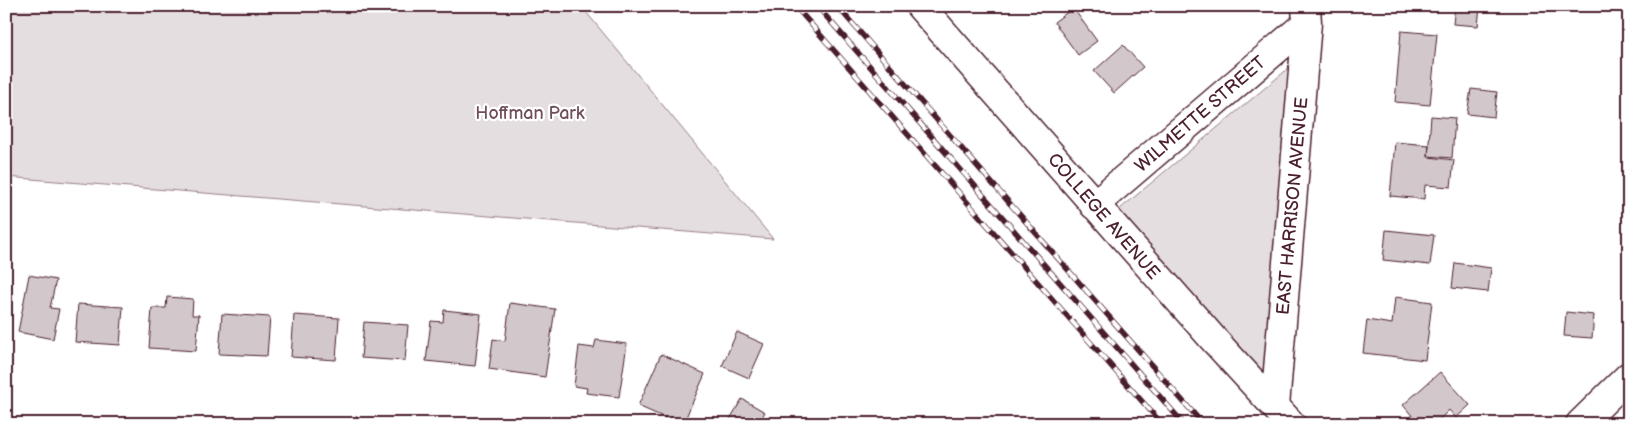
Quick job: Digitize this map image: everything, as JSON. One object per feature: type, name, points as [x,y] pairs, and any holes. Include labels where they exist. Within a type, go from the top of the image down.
[{"type":"street","name":"COLLEGE AVENUE","points":[[920,6],[1094,205],[1283,415]]},
{"type":"street","name":"WILMETTE STREET","points":[[1094,205],[1306,15]]},
{"type":"street","name":"EAST HARRISON AVENUE","points":[[1283,415],[1306,15]]},
{"type":"street","points":[[1580,424],[1629,376]]},
{"type":"green space","name":"Hoffman Park","points":[[6,6],[581,6],[773,239],[6,177]]},
{"type":"green space","points":[[1296,62],[1270,390],[1114,214]]},
{"type":"building","points":[[1455,6],[1480,6],[1478,26],[1453,24]]},
{"type":"building","points":[[1073,8],[1097,41],[1078,55],[1054,22]]},
{"type":"building","points":[[1401,31],[1437,34],[1430,105],[1395,102]]},
{"type":"building","points":[[1123,45],[1143,67],[1114,93],[1094,71]]},
{"type":"building","points":[[1471,89],[1497,92],[1494,117],[1467,114]]},
{"type":"building","points":[[1431,116],[1455,118],[1452,158],[1428,156]]},
{"type":"building","points":[[1395,142],[1429,145],[1428,157],[1454,160],[1451,187],[1425,185],[1424,199],[1390,196]]},
{"type":"building","points":[[1386,230],[1434,235],[1430,265],[1383,260]]},
{"type":"building","points":[[1455,263],[1491,268],[1488,292],[1452,288]]},
{"type":"building","points":[[29,275],[56,280],[50,308],[59,309],[53,339],[18,332]]},
{"type":"building","points":[[167,297],[193,299],[192,315],[199,315],[196,351],[149,348],[152,308],[166,308]]},
{"type":"building","points":[[1395,297],[1432,302],[1425,360],[1363,353],[1367,320],[1392,324]]},
{"type":"building","points":[[510,303],[555,309],[545,377],[489,369],[493,339],[505,341]]},
{"type":"building","points":[[78,304],[123,307],[120,345],[75,342]]},
{"type":"building","points":[[444,310],[481,314],[475,366],[426,361],[431,321],[443,322]]},
{"type":"building","points":[[1566,312],[1594,315],[1592,338],[1564,336]]},
{"type":"building","points":[[222,314],[270,317],[267,356],[219,354]]},
{"type":"building","points":[[294,315],[339,318],[336,360],[291,357]]},
{"type":"building","points":[[364,322],[408,325],[405,361],[361,358]]},
{"type":"building","points":[[737,332],[764,344],[749,378],[722,366]]},
{"type":"building","points":[[596,340],[627,344],[619,397],[586,393],[587,388],[574,386],[579,346],[594,348]]},
{"type":"building","points":[[661,354],[705,374],[683,424],[638,406]]},
{"type":"building","points":[[1440,372],[1470,405],[1456,418],[1449,410],[1435,424],[1419,424],[1403,405]]},
{"type":"building","points":[[742,399],[765,412],[758,424],[727,424]]},
{"type":"railway","points":[[795,6],[1162,424]]},
{"type":"railway","points":[[817,6],[1184,424]]},
{"type":"railway","points":[[837,6],[1203,424]]}]
